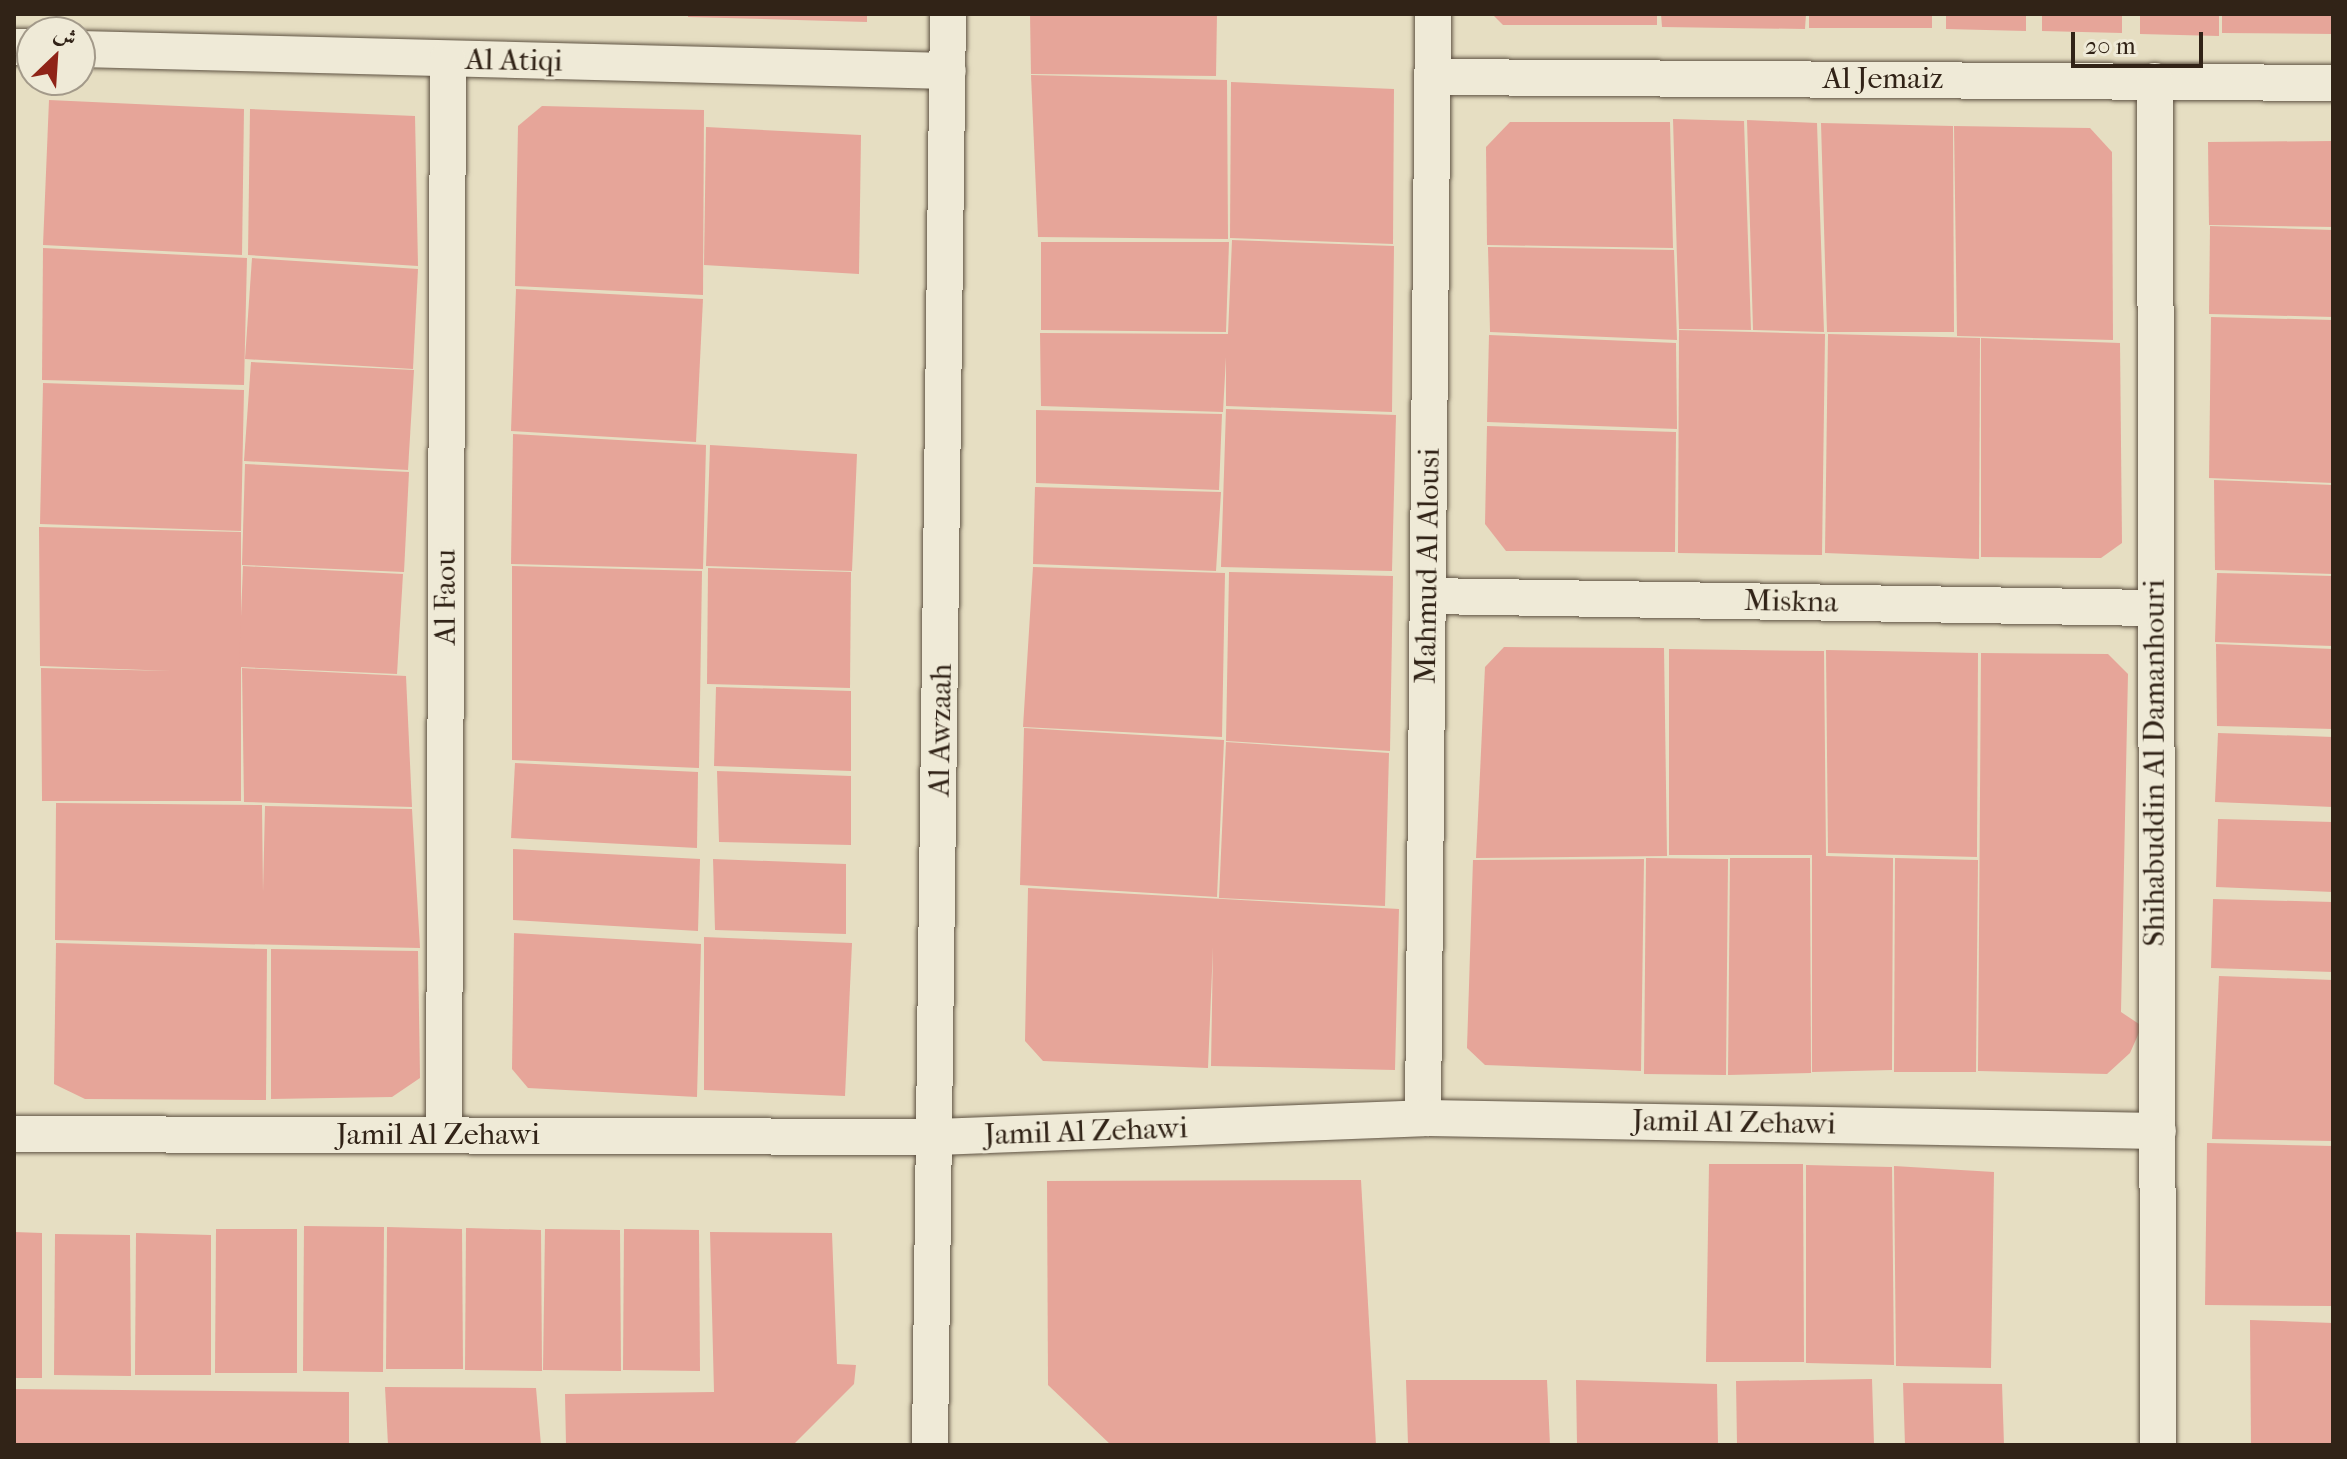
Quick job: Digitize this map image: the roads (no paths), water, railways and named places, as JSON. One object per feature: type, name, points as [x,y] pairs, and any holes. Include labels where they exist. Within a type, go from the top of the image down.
[{"type":"street","name":"Al Awzaah","points":[[930,1445],[937,1137],[948,14]]},
{"type":"street","name":"Mahmud Al Alousi","points":[[1423,1118],[1433,14]]},
{"type":"street","name":"Al Atiqi","points":[[96,49],[948,71]]},
{"type":"street","name":"Al Faou","points":[[444,1135],[448,60]]},
{"type":"street","name":"Al Jemaiz","points":[[1433,77],[2333,83]]},
{"type":"street","name":"Shihabuddin Al Damanhouri","points":[[2155,81],[2158,1445]]},
{"type":"street","name":"Miskna","points":[[1428,596],[2154,608]]},
{"type":"street","name":"Jamil Al Zehawi","points":[[14,1134],[937,1137],[1423,1118],[2158,1131]]}]
